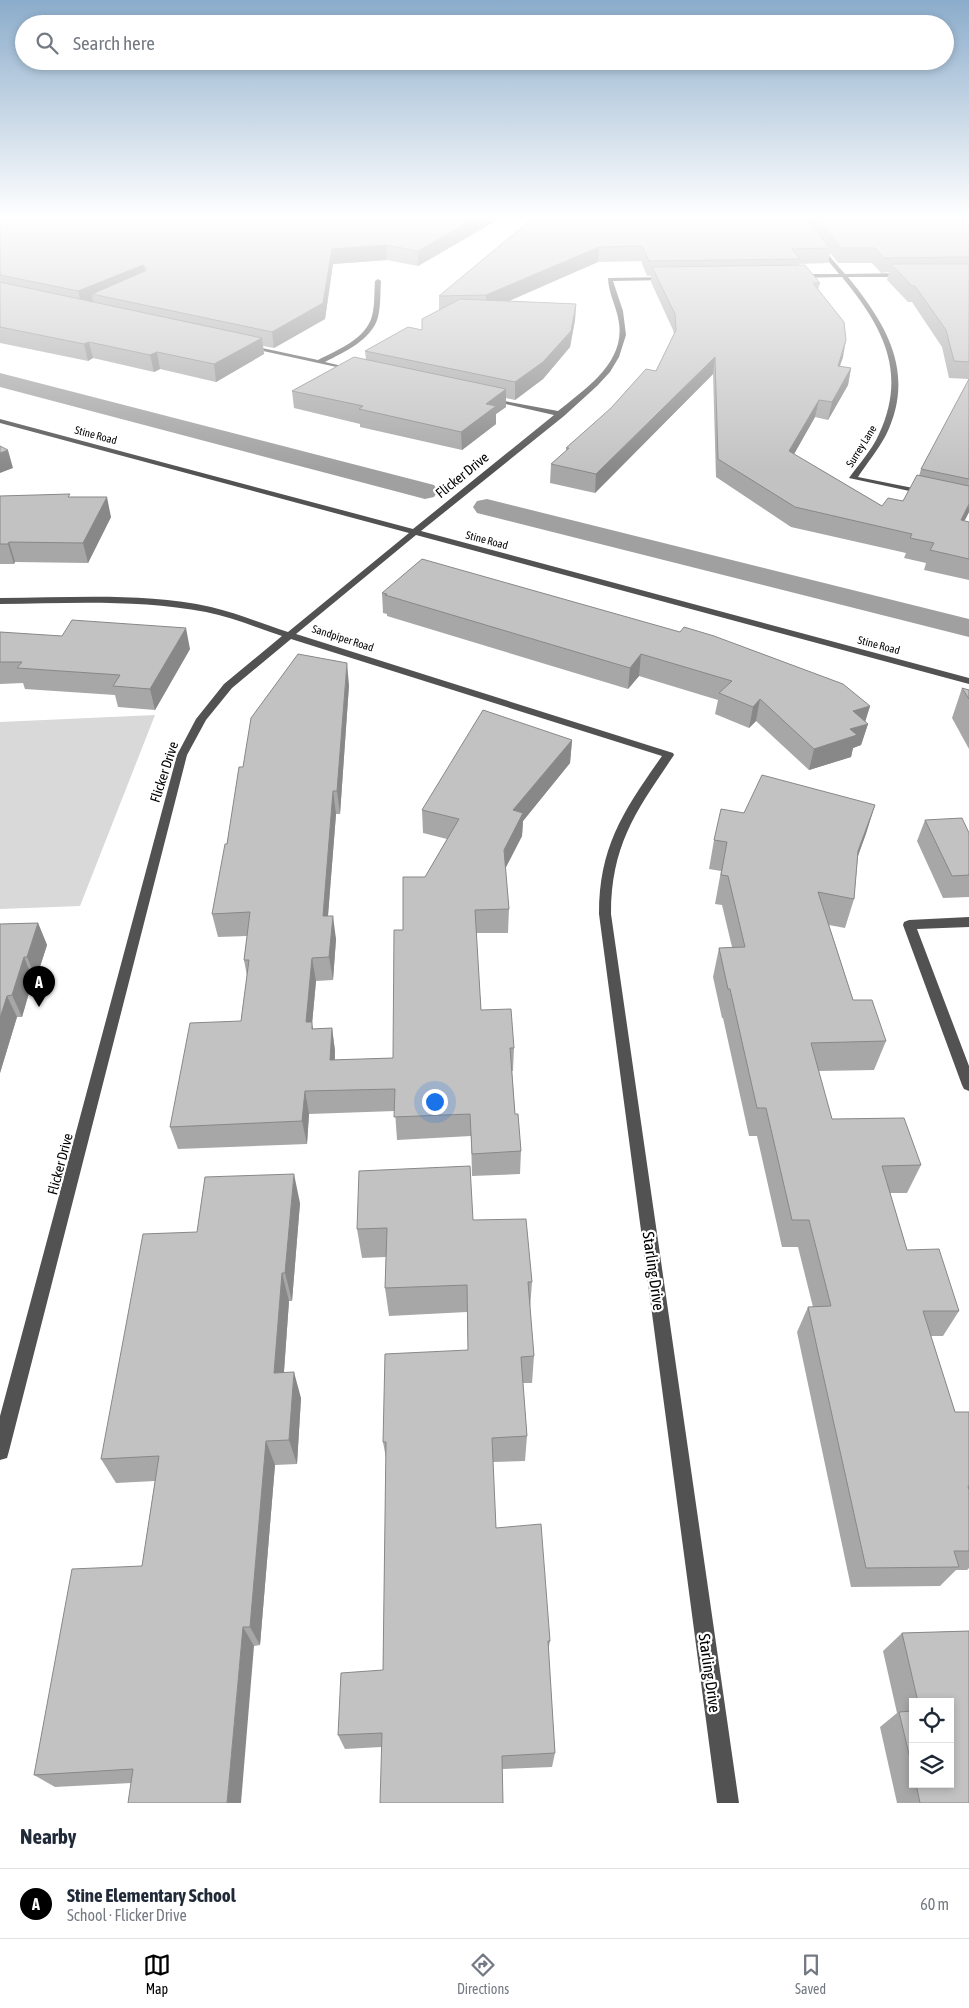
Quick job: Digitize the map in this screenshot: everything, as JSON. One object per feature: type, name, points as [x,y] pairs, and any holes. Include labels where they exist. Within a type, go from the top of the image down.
[{"type":"street","points":[[320,362],[356,341],[367,331],[375,314],[376,302]]},
{"type":"street","name":"Flicker Drive","points":[[0,1451],[182,756],[201,719],[228,686],[595,386],[610,368],[620,351],[624,334],[623,318],[618,302]]},
{"type":"street","name":"Surrey Lane","points":[[864,302],[878,320],[887,337],[894,360],[896,384],[892,409],[882,435],[853,478],[930,494]]},
{"type":"street","points":[[244,346],[358,371]]},
{"type":"street","points":[[484,398],[561,414]]},
{"type":"street","name":"Stine Road","points":[[0,421],[969,680]]},
{"type":"street","name":"Sandpiper Road","points":[[0,601],[123,600],[168,603],[210,610],[669,755]]},
{"type":"street","name":"Starling Drive","points":[[669,755],[638,799],[618,834],[607,874],[604,914],[728,1803]]},
{"type":"street","points":[[969,922],[909,925],[969,1085]]},
{"type":"shaded area","points":[[155,715],[80,906],[0,909],[0,722]]},
{"type":"building","points":[[0,302],[94,302],[262,338],[214,364],[157,352],[150,355],[89,342],[84,344],[0,327]]},
{"type":"building","points":[[131,302],[323,302],[272,332]]},
{"type":"building","points":[[454,302],[576,304],[571,331],[543,362],[515,382],[365,351],[408,327],[422,330],[422,319]]},
{"type":"building","points":[[669,302],[828,302],[844,322],[846,340],[838,366],[851,368],[832,402],[819,400],[789,451],[882,506],[888,498],[903,501],[917,475],[969,486],[969,504],[961,520],[969,522],[969,559],[930,550],[934,543],[910,538],[912,534],[795,507],[718,459],[715,357],[596,474],[551,464],[611,408],[646,369],[656,371],[676,330],[675,314]]},
{"type":"building","points":[[926,302],[969,302],[969,362],[954,361],[946,330]]},
{"type":"building","points":[[354,357],[506,389],[486,404],[496,406],[461,432],[359,409],[363,406],[292,391]]},
{"type":"building","points":[[969,379],[969,479],[921,469]]},
{"type":"building","points":[[0,446],[8,450],[0,453]]},
{"type":"building","points":[[70,494],[68,497],[107,497],[83,543],[9,542],[8,544],[0,544],[0,496]]},
{"type":"building","points":[[422,559],[680,632],[684,627],[714,636],[843,684],[870,706],[853,711],[868,724],[850,729],[857,735],[814,749],[760,699],[753,707],[719,693],[732,681],[641,654],[630,668],[382,593]]},
{"type":"building","points":[[72,620],[186,628],[150,689],[113,686],[120,675],[17,668],[22,662],[0,662],[0,632],[62,636]]},
{"type":"building","points":[[298,654],[347,663],[337,791],[333,791],[323,916],[333,916],[329,957],[312,958],[306,1022],[312,1022],[312,1029],[332,1028],[330,1060],[393,1058],[394,930],[403,930],[403,877],[425,877],[459,819],[422,810],[483,710],[572,740],[513,810],[523,813],[504,850],[509,909],[475,910],[481,1010],[511,1009],[514,1048],[510,1048],[515,1114],[518,1114],[521,1151],[472,1154],[470,1114],[394,1117],[395,1089],[305,1091],[302,1121],[170,1127],[190,1023],[241,1021],[249,960],[244,960],[250,912],[212,914],[225,844],[227,844],[239,767],[243,767],[251,718]]},
{"type":"building","points":[[962,688],[969,690],[969,699]]},
{"type":"building","points":[[762,775],[875,805],[858,851],[854,899],[818,892],[853,1000],[872,1000],[886,1041],[811,1043],[832,1119],[904,1118],[921,1165],[882,1166],[907,1250],[939,1249],[959,1311],[923,1311],[955,1412],[969,1412],[969,1551],[954,1551],[959,1567],[866,1568],[808,1307],[831,1306],[809,1220],[792,1220],[766,1108],[757,1108],[719,948],[745,947],[728,876],[721,875],[727,842],[714,840],[721,809],[744,813]]},
{"type":"building","points":[[962,818],[969,833],[969,875],[952,876],[925,820]]},
{"type":"building","points":[[38,923],[27,957],[24,957],[12,995],[7,996],[0,1018],[0,924]]},
{"type":"building","points":[[470,1166],[473,1220],[526,1219],[532,1282],[528,1282],[534,1356],[521,1357],[527,1436],[492,1438],[496,1528],[541,1524],[550,1641],[548,1641],[555,1753],[502,1756],[503,1803],[380,1803],[382,1733],[338,1735],[341,1673],[383,1670],[386,1442],[383,1442],[385,1354],[468,1350],[467,1285],[385,1288],[387,1228],[357,1229],[359,1171]]},
{"type":"building","points":[[294,1174],[285,1273],[282,1273],[274,1373],[294,1372],[289,1440],[266,1441],[250,1627],[243,1627],[227,1803],[128,1803],[133,1769],[34,1775],[72,1569],[142,1566],[159,1456],[101,1459],[143,1234],[197,1232],[205,1177]]},
{"type":"building","points":[[969,1631],[969,1803],[920,1803],[917,1788],[954,1788],[954,1698],[917,1698],[902,1633]]},
{"type":"building","points":[[909,1711],[909,1754],[899,1712]]},
{"type":"waterway","points":[[0,380],[425,491]]},
{"type":"waterway","points":[[487,507],[969,628]]},
{"type":"place","name":"Stine Elementary School","points":[[39,1007]]}]
